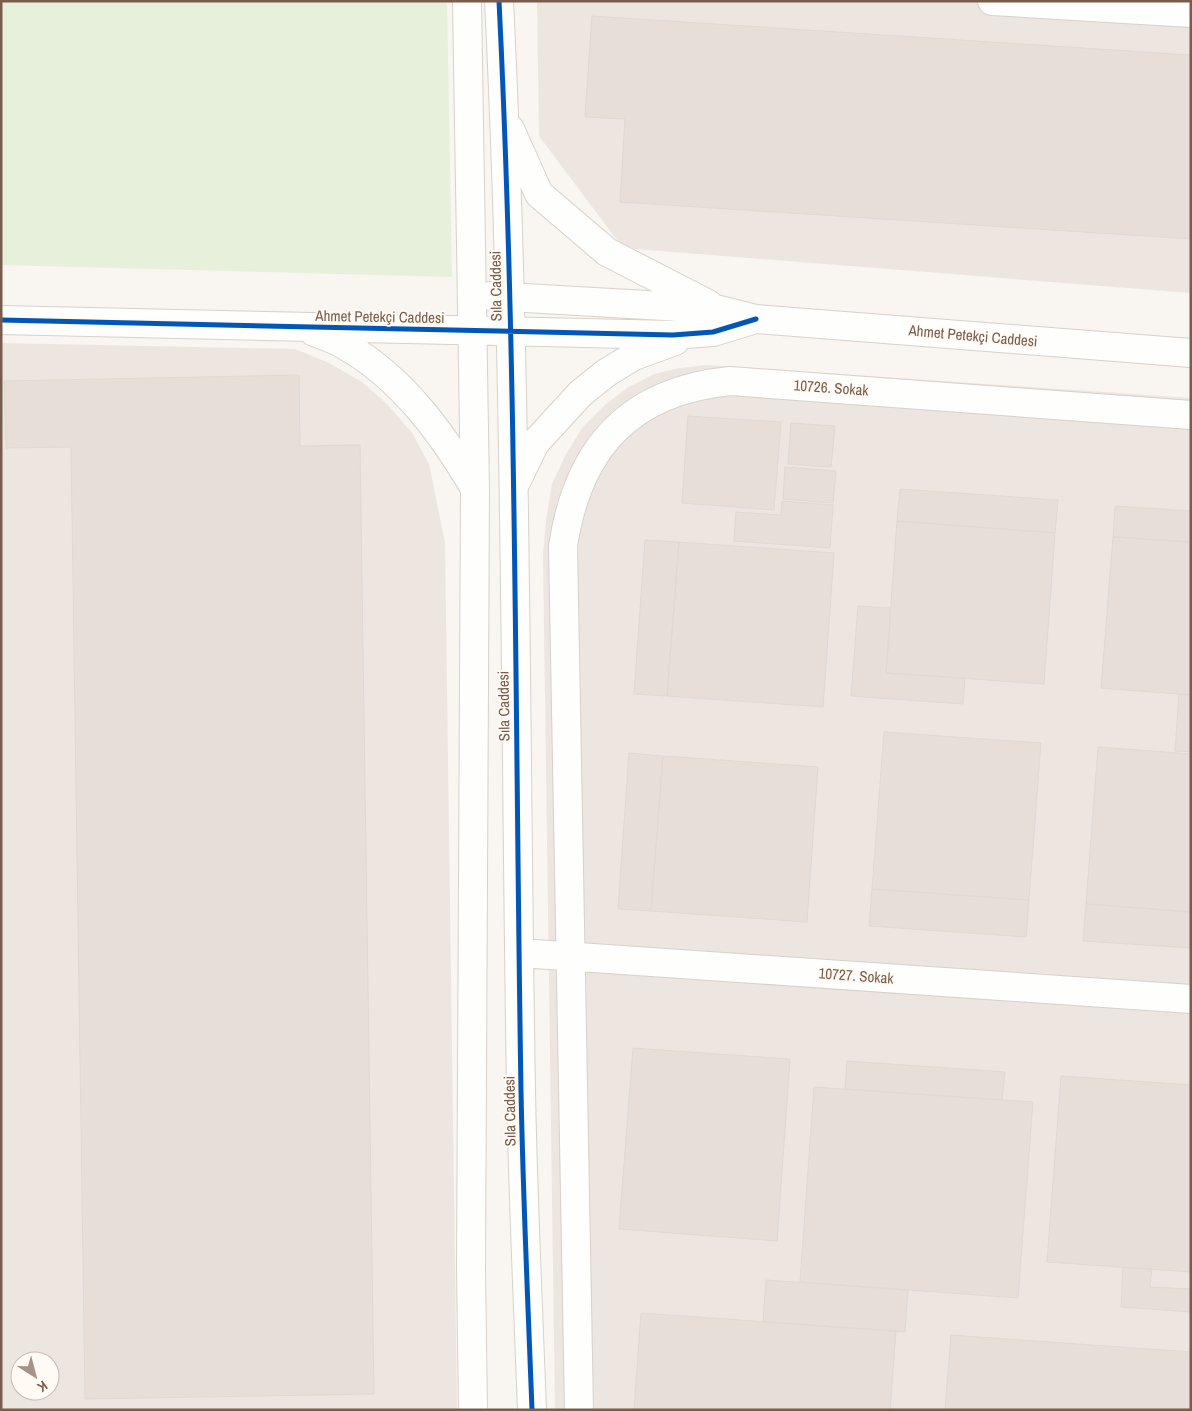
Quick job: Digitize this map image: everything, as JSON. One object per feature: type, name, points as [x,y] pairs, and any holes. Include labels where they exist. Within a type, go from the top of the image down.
[{"type":"street","name":"Sıla Caddesi","points":[[467,1],[475,490],[471,1270],[473,1410]]},
{"type":"street","name":"Sıla Caddesi","points":[[499,1],[514,486],[521,1094],[532,1410]]},
{"type":"street","points":[[992,1],[1150,6],[1191,13]]},
{"type":"street","points":[[504,117],[539,194],[607,252],[714,320]]},
{"type":"street","name":"Ahmet Petekçi Caddesi","points":[[472,295],[509,296],[714,320],[756,319],[1191,353]]},
{"type":"street","name":"Ahmet Petekçi Caddesi","points":[[1,320],[674,335],[714,320]]},
{"type":"street","points":[[514,486],[535,443],[581,393],[606,373],[634,356],[660,346],[714,320]]},
{"type":"street","points":[[304,328],[346,345],[375,366],[403,392],[449,446],[475,490]]},
{"type":"street","name":"10726. Sokak","points":[[579,1410],[563,546],[568,516],[580,479],[596,451],[617,426],[644,406],[672,393],[701,384],[730,381],[1191,415]]},
{"type":"street","name":"10727. Sokak","points":[[520,953],[1191,999]]},
{"type":"shaded area","points":[[537,1],[1191,1],[1191,293],[623,248],[539,136]]},
{"type":"shaded area","points":[[1,343],[295,349],[329,363],[362,382],[387,404],[412,433],[429,464],[445,543],[457,1410],[1,1410]]},
{"type":"shaded area","points":[[707,365],[1191,398],[1191,1410],[555,1410],[543,555],[546,520],[552,484],[565,456],[582,428],[605,405],[627,388],[654,374],[680,368]]},
{"type":"green space","points":[[1,1],[447,1],[452,277],[1,265]]},
{"type":"building","points":[[592,16],[1191,55],[1191,239],[620,202],[625,119],[585,117]]},
{"type":"building","points":[[299,375],[300,446],[360,445],[374,1394],[85,1399],[71,447],[6,448],[4,381]]},
{"type":"building","points":[[688,416],[781,422],[774,510],[682,503]]},
{"type":"building","points":[[791,423],[835,426],[831,467],[788,464]]},
{"type":"building","points":[[785,467],[836,471],[833,503],[783,499]]},
{"type":"building","points":[[900,489],[1058,500],[1055,533],[897,521]]},
{"type":"building","points":[[782,501],[833,505],[830,548],[734,541],[736,512],[781,515]]},
{"type":"building","points":[[1115,506],[1191,511],[1191,542],[1113,537]]},
{"type":"building","points":[[897,521],[1055,533],[1044,684],[886,673]]},
{"type":"building","points":[[1113,537],[1191,542],[1191,695],[1101,688]]},
{"type":"building","points":[[645,540],[679,542],[667,696],[634,694]]},
{"type":"building","points":[[679,542],[834,553],[823,707],[667,696]]},
{"type":"building","points":[[858,606],[891,608],[886,673],[965,678],[963,704],[851,696]]},
{"type":"building","points":[[1179,694],[1191,695],[1191,752],[1175,751]]},
{"type":"building","points":[[884,732],[1041,743],[1029,900],[872,889]]},
{"type":"building","points":[[1098,747],[1191,754],[1191,912],[1086,904]]},
{"type":"building","points":[[629,753],[663,756],[651,911],[618,909]]},
{"type":"building","points":[[663,756],[818,767],[807,922],[651,911]]},
{"type":"building","points":[[872,889],[1029,900],[1026,937],[869,926]]},
{"type":"building","points":[[1086,904],[1191,912],[1191,948],[1083,941]]},
{"type":"building","points":[[633,1048],[790,1059],[777,1241],[619,1229]]},
{"type":"building","points":[[847,1061],[1005,1072],[1002,1100],[845,1089]]},
{"type":"building","points":[[1061,1076],[1191,1085],[1191,1272],[1047,1262]]},
{"type":"building","points":[[814,1087],[1033,1102],[1018,1298],[800,1282]]},
{"type":"building","points":[[1123,1267],[1152,1269],[1150,1287],[1191,1289],[1191,1312],[1121,1307]]},
{"type":"building","points":[[766,1280],[908,1290],[905,1332],[763,1322]]},
{"type":"building","points":[[641,1313],[896,1331],[890,1410],[634,1410]]},
{"type":"building","points":[[951,1335],[1191,1352],[1191,1410],[945,1410]]},
{"type":"cycle path","points":[[499,1],[509,273],[521,1091],[532,1410]]},
{"type":"cycle path","points":[[1,320],[673,335],[713,332],[756,319]]}]
